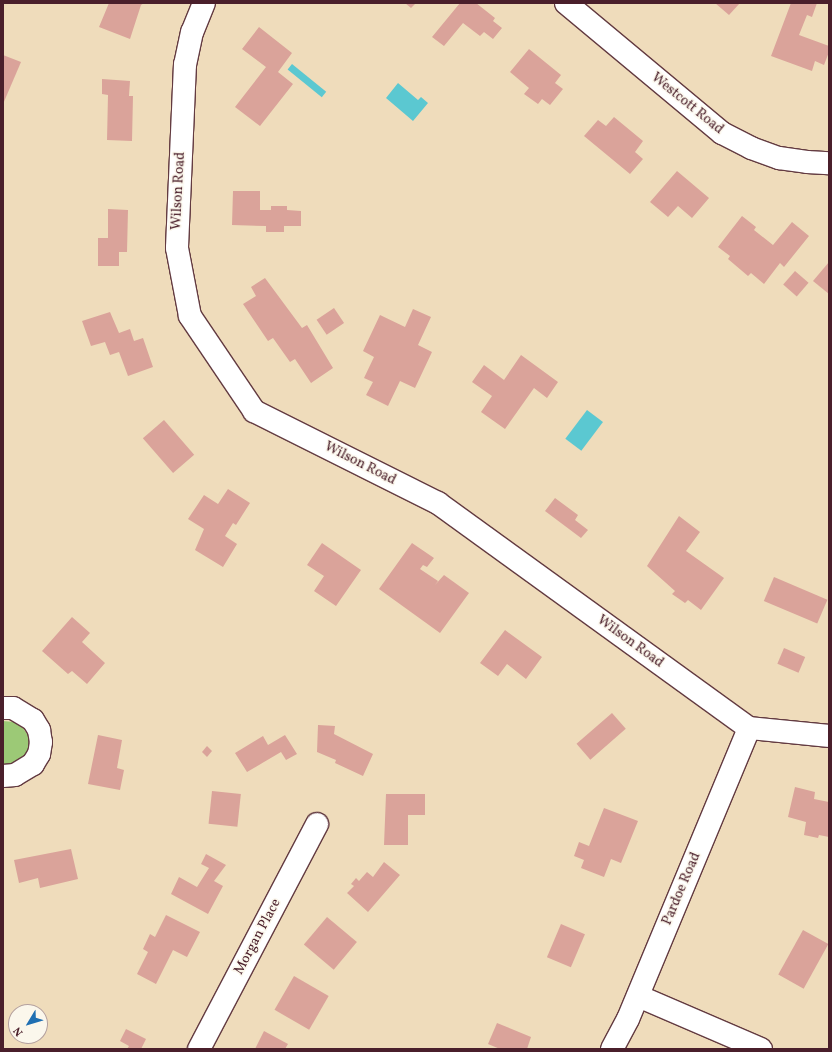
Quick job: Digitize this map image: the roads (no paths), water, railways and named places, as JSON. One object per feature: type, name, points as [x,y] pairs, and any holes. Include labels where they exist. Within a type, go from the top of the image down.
[{"type":"street","name":"Wilson Road","points":[[204,3],[192,32],[185,64],[177,248],[190,316],[254,412],[438,503],[749,728]]},
{"type":"street","name":"Westcott Road","points":[[566,3],[722,133],[751,148],[778,158],[807,162],[829,162]]},
{"type":"street","points":[[3,708],[13,708],[33,720],[39,730],[41,742],[39,754],[33,764],[15,775],[3,776]]},
{"type":"street","points":[[749,728],[829,736]]},
{"type":"street","name":"Pardoe Road","points":[[612,1049],[638,996],[749,728]]},
{"type":"street","name":"Morgan Place","points":[[199,1049],[317,824]]},
{"type":"street","points":[[638,996],[761,1049]]},
{"type":"water","points":[[292,64],[326,92],[322,97],[288,69]]},
{"type":"water","points":[[398,83],[418,100],[421,97],[428,103],[413,121],[386,98]]},
{"type":"water","points":[[587,410],[603,422],[581,451],[565,439]]}]
